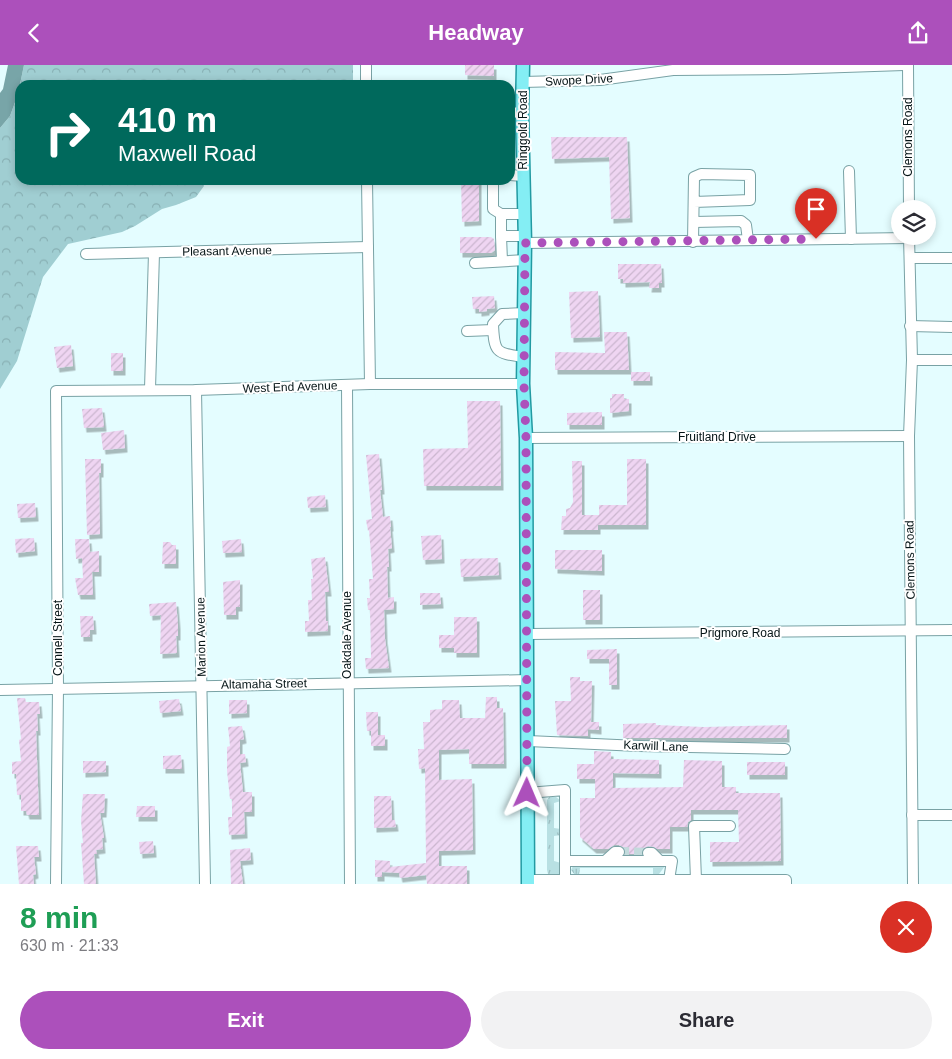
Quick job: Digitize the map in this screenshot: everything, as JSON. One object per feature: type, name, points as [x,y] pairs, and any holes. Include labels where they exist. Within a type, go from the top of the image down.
[{"type":"main road","name":"Ringgold Road","points":[[523,65],[523,82],[516,112],[516,176],[524,213],[525,239],[524,384],[528,634],[528,882]]},
{"type":"street","points":[[366,65],[366,80]]},
{"type":"street","name":"Swope Drive","points":[[523,82],[600,80],[672,68],[904,65]]},
{"type":"street","name":"Clemons Road","points":[[908,65],[909,200]]},
{"type":"street","points":[[849,171],[851,239]]},
{"type":"street","points":[[693,241],[694,177],[700,174],[750,175],[750,200],[694,202]]},
{"type":"street","points":[[367,185],[370,384]]},
{"type":"street","points":[[493,185],[493,209],[501,214],[524,213]]},
{"type":"street","points":[[501,214],[502,261]]},
{"type":"street","points":[[694,221],[741,221],[746,225],[748,240]]},
{"type":"street","points":[[501,236],[525,239],[693,241],[891,238]]},
{"type":"street","name":"Clemons Road","points":[[909,245],[912,360],[909,436],[913,884]]},
{"type":"street","name":"Pleasant Avenue","points":[[86,254],[368,247]]},
{"type":"street","points":[[150,389],[154,253]]},
{"type":"street","points":[[910,258],[952,258]]},
{"type":"street","points":[[475,263],[524,260]]},
{"type":"street","points":[[524,313],[502,314],[493,324],[493,342],[503,354],[524,357]]},
{"type":"street","points":[[910,327],[952,327]]},
{"type":"street","points":[[467,331],[493,330]]},
{"type":"street","points":[[912,360],[952,360]]},
{"type":"street","name":"West End Avenue","points":[[56,391],[196,390],[370,384],[524,384]]},
{"type":"street","name":"Oakdale Avenue","points":[[347,385],[347,683],[350,884]]},
{"type":"street","name":"Marion Avenue","points":[[196,390],[205,884]]},
{"type":"street","name":"Connell Street","points":[[56,391],[58,688],[56,884]]},
{"type":"street","name":"Fruitland Drive","points":[[526,438],[909,436]]},
{"type":"street","name":"Prigmore Road","points":[[528,634],[952,630]]},
{"type":"street","name":"Altamaha Street","points":[[0,690],[528,680]]},
{"type":"street","name":"Karwill Lane","points":[[528,741],[639,746],[785,749]]},
{"type":"street","points":[[527,793],[566,790],[565,882]]},
{"type":"street","points":[[912,815],[952,815]]},
{"type":"street","points":[[700,881],[694,826],[730,826]]},
{"type":"street","points":[[605,861],[615,852],[619,852]]},
{"type":"street","points":[[648,853],[652,853],[660,861]]},
{"type":"street","points":[[565,861],[672,861],[669,880]]},
{"type":"street","points":[[528,882],[786,879],[786,884]]},
{"type":"green space","points":[[24,65],[353,65],[353,80],[21,80]]},
{"type":"green space","points":[[15,102],[15,185],[204,186],[196,197],[162,209],[122,232],[68,244],[43,277],[17,361],[0,389],[0,128],[10,116]]},
{"type":"green space","points":[[549,797],[556,797],[561,801],[554,803],[554,828],[561,829],[561,835],[554,836],[554,861],[561,863],[561,874],[559,875],[548,874],[547,870],[547,800]]},
{"type":"green space","points":[[574,864],[665,866],[659,874],[653,874],[653,868],[580,868],[579,875],[575,875],[571,870]]},
{"type":"shaded area","points":[[8,65],[24,65],[21,80],[15,80],[15,102],[10,116],[0,128],[0,93],[3,89]]},
{"type":"building","points":[[465,65],[494,65],[494,76],[465,75]]},
{"type":"building","points":[[551,137],[627,137],[630,218],[611,219],[609,157],[552,159]]},
{"type":"building","points":[[461,185],[479,185],[479,221],[462,222]]},
{"type":"building","points":[[460,237],[491,237],[494,239],[495,250],[491,253],[460,253]]},
{"type":"building","points":[[618,264],[661,264],[662,283],[659,283],[659,288],[649,288],[650,282],[623,283],[623,279],[618,279]]},
{"type":"building","points":[[598,291],[600,337],[571,338],[569,292]]},
{"type":"building","points":[[494,296],[495,308],[479,312],[479,309],[473,309],[472,297]]},
{"type":"building","points":[[604,332],[627,332],[629,370],[555,370],[555,352],[605,353]]},
{"type":"building","points":[[71,345],[73,366],[57,368],[54,347]]},
{"type":"building","points":[[111,353],[123,353],[123,371],[111,371]]},
{"type":"building","points":[[631,372],[650,372],[650,381],[631,381]]},
{"type":"building","points":[[612,394],[624,394],[624,399],[629,399],[629,411],[610,413],[610,398],[612,398]]},
{"type":"building","points":[[467,401],[500,401],[501,486],[424,486],[423,449],[468,448]]},
{"type":"building","points":[[102,408],[104,427],[84,428],[82,409]]},
{"type":"building","points":[[602,412],[602,425],[567,425],[567,413]]},
{"type":"building","points":[[124,430],[125,448],[103,450],[101,433]]},
{"type":"building","points":[[379,454],[383,517],[390,516],[392,548],[388,549],[388,598],[394,597],[394,609],[384,610],[389,668],[366,669],[365,658],[371,658],[370,610],[368,610],[367,598],[370,598],[369,579],[373,579],[369,530],[366,520],[372,519],[366,455]]},
{"type":"building","points":[[85,459],[101,459],[101,473],[99,473],[100,534],[87,535]]},
{"type":"building","points":[[627,459],[646,459],[646,525],[598,525],[598,530],[561,530],[562,516],[566,516],[566,509],[570,508],[573,502],[572,461],[582,461],[582,515],[599,515],[599,505],[627,505]]},
{"type":"building","points":[[325,495],[326,507],[308,508],[307,497]]},
{"type":"building","points":[[35,503],[36,517],[18,518],[17,504]]},
{"type":"building","points":[[441,535],[442,559],[423,560],[421,536]]},
{"type":"building","points":[[34,538],[35,551],[16,553],[15,539]]},
{"type":"building","points":[[75,539],[89,539],[90,552],[99,551],[99,572],[92,572],[93,595],[78,595],[75,578],[83,578],[82,558],[76,559]]},
{"type":"building","points":[[241,539],[242,552],[223,553],[222,541]]},
{"type":"building","points":[[163,542],[170,542],[172,545],[176,545],[176,564],[162,564]]},
{"type":"building","points":[[555,550],[602,550],[602,571],[555,569]]},
{"type":"building","points":[[325,557],[329,592],[325,592],[328,631],[305,632],[305,621],[309,621],[308,600],[312,600],[311,579],[313,579],[311,559]]},
{"type":"building","points":[[498,558],[499,575],[461,577],[460,559]]},
{"type":"building","points":[[240,580],[240,607],[236,607],[236,615],[224,615],[223,582]]},
{"type":"building","points":[[583,590],[600,590],[600,620],[583,620]]},
{"type":"building","points":[[420,593],[440,593],[441,604],[420,605]]},
{"type":"building","points":[[176,602],[178,625],[178,636],[176,636],[177,653],[160,654],[161,615],[150,616],[149,604]]},
{"type":"building","points":[[80,616],[93,616],[94,630],[90,630],[90,637],[81,637]]},
{"type":"building","points":[[454,617],[477,617],[477,653],[454,653],[454,648],[439,648],[439,635],[454,635]]},
{"type":"building","points":[[617,649],[617,685],[609,685],[609,659],[587,659],[587,650]]},
{"type":"building","points":[[570,677],[580,677],[580,681],[592,681],[591,722],[599,722],[599,730],[588,729],[588,736],[557,735],[555,701],[571,701]]},
{"type":"building","points":[[486,697],[497,697],[497,708],[503,708],[504,764],[469,764],[469,749],[439,750],[439,780],[472,779],[473,850],[439,851],[439,866],[467,866],[467,884],[427,884],[426,875],[400,878],[399,873],[382,872],[382,877],[375,877],[375,860],[390,861],[390,867],[426,863],[425,768],[419,769],[418,749],[424,749],[423,722],[430,722],[430,710],[442,709],[442,700],[459,700],[460,718],[485,718]]},
{"type":"building","points":[[17,698],[25,698],[26,702],[39,702],[40,714],[37,714],[38,731],[36,731],[39,815],[27,815],[26,811],[21,811],[21,795],[17,795],[16,774],[12,774],[12,762],[21,761]]},
{"type":"building","points":[[179,699],[181,711],[160,713],[159,701]]},
{"type":"building","points":[[229,700],[247,700],[247,713],[229,714]]},
{"type":"building","points":[[366,712],[378,712],[378,735],[385,735],[385,746],[371,746],[371,731],[367,731]]},
{"type":"building","points":[[656,723],[656,725],[704,727],[787,725],[787,738],[623,738],[623,724]]},
{"type":"building","points":[[242,726],[244,739],[240,740],[240,754],[245,754],[246,762],[240,763],[243,792],[252,792],[252,812],[244,812],[245,834],[229,835],[228,817],[232,817],[232,799],[230,799],[227,771],[227,747],[230,746],[228,727]]},
{"type":"building","points":[[594,751],[611,752],[611,759],[659,760],[659,774],[613,773],[613,788],[683,787],[684,760],[722,761],[722,787],[736,787],[736,793],[780,793],[781,861],[710,862],[710,842],[739,842],[738,810],[691,810],[691,820],[688,822],[687,827],[670,827],[670,849],[657,849],[648,846],[642,849],[641,854],[625,854],[625,848],[619,845],[614,845],[608,849],[594,849],[580,837],[580,798],[595,798],[595,779],[577,779],[577,764],[594,764]]},
{"type":"building","points":[[181,755],[182,769],[163,769],[163,756]]},
{"type":"building","points":[[83,761],[106,761],[106,772],[83,773]]},
{"type":"building","points":[[747,762],[785,762],[785,775],[747,775]]},
{"type":"building","points":[[83,794],[105,794],[104,813],[100,813],[104,838],[102,838],[103,849],[96,850],[97,854],[94,854],[96,884],[84,884],[81,843],[83,843],[81,821]]},
{"type":"building","points":[[374,796],[391,796],[392,820],[395,820],[396,827],[374,828]]},
{"type":"building","points":[[137,806],[155,806],[155,817],[136,817]]},
{"type":"building","points":[[153,841],[154,853],[140,854],[139,842]]},
{"type":"building","points":[[16,846],[38,846],[39,857],[34,857],[36,874],[33,875],[34,884],[19,884]]},
{"type":"building","points":[[250,848],[251,860],[240,861],[243,884],[231,884],[230,850]]},
{"type":"tunnel","points":[[619,852],[648,853]]},
{"type":"route","points":[[527,793],[528,634],[524,384],[525,243],[816,239]]}]
